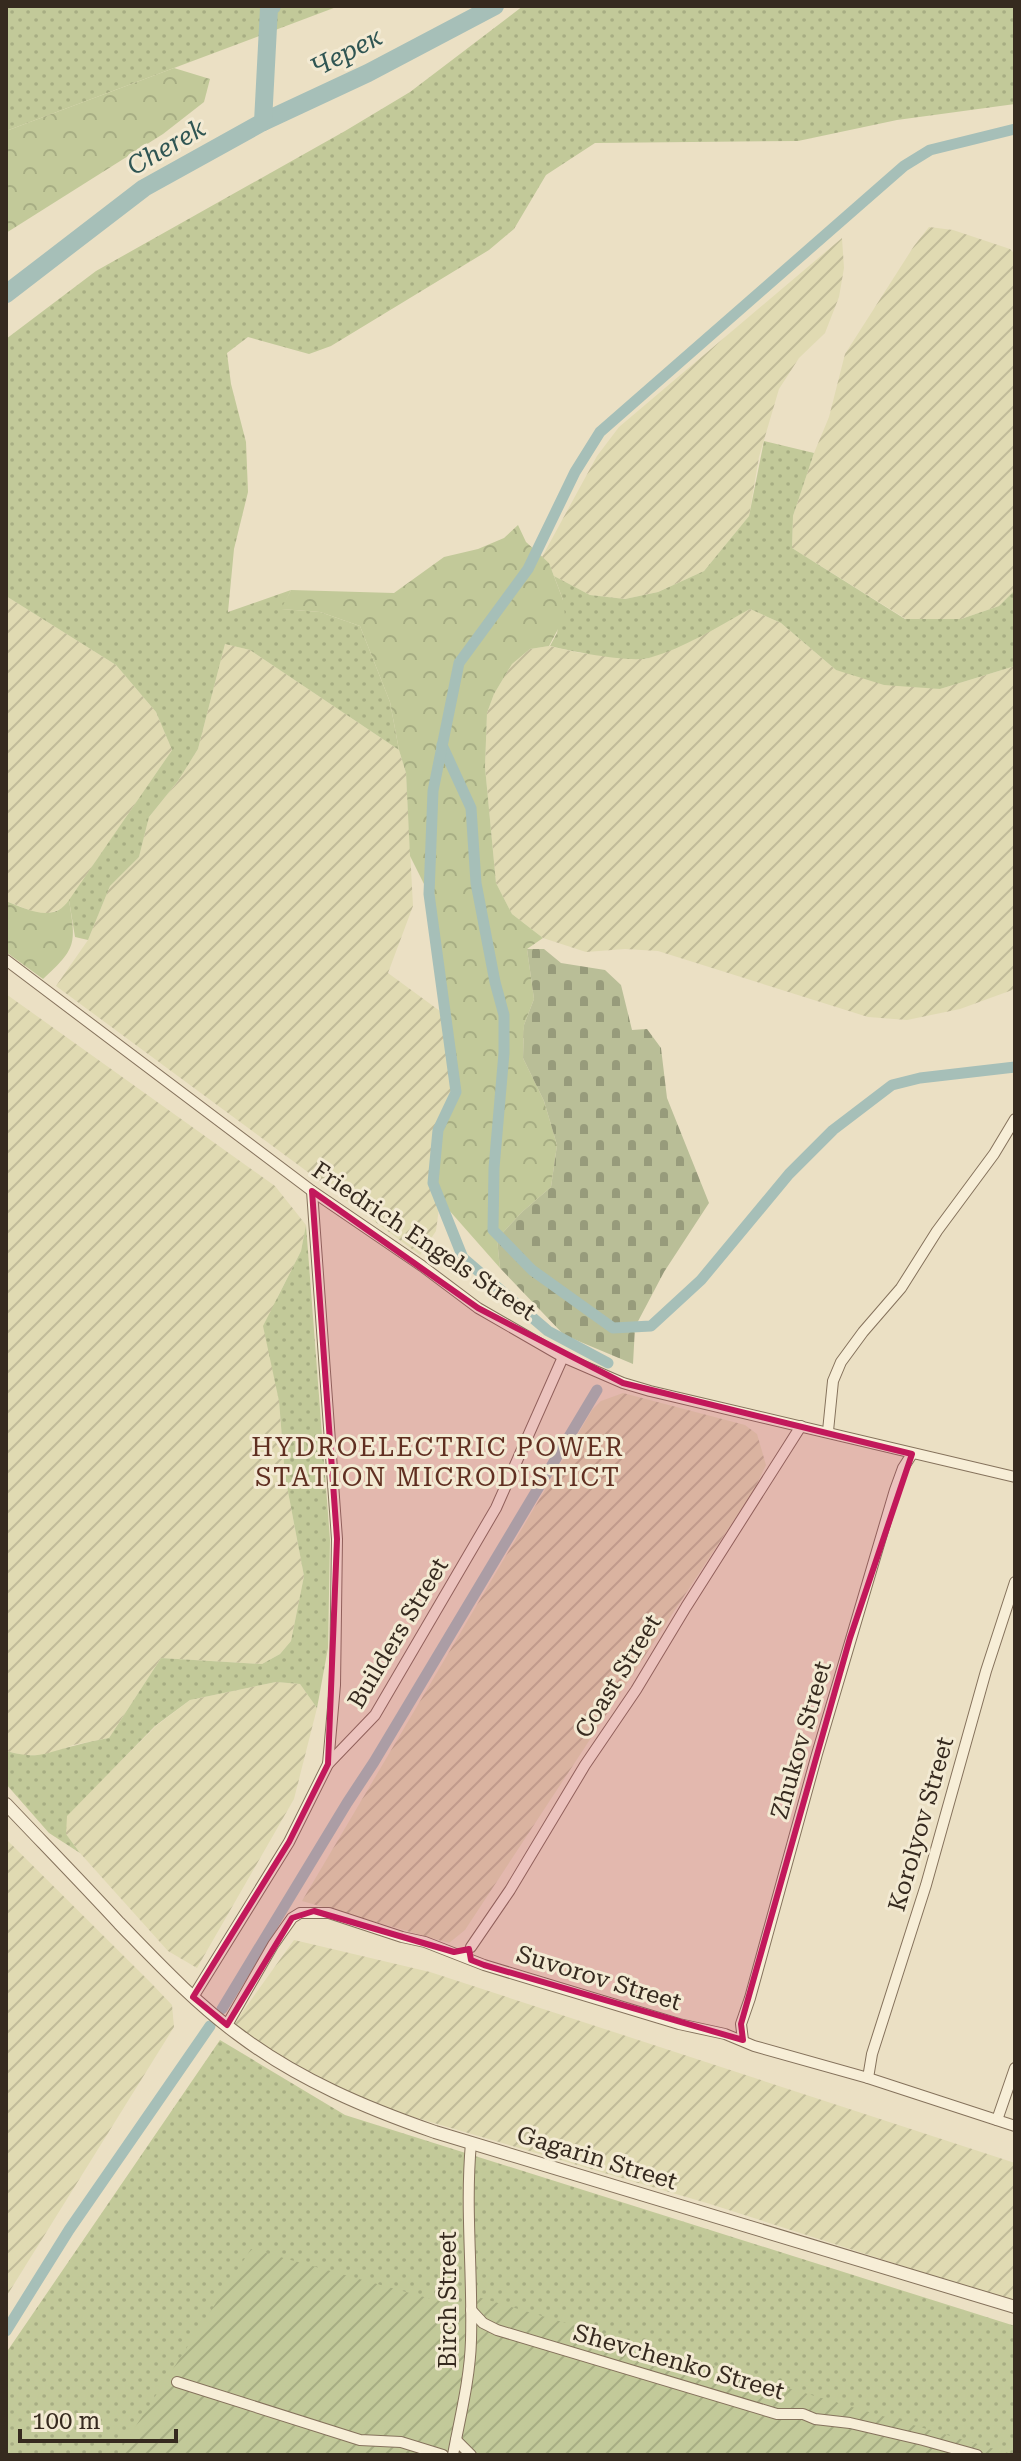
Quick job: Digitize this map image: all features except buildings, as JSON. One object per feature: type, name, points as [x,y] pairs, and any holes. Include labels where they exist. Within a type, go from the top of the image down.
[{"type":"street","name":"Friedrich Engels Street","points":[[6,960],[312,1191],[478,1308],[563,1357],[650,1391],[1015,1477]]},
{"type":"street","points":[[828,1431],[833,1381],[841,1362],[901,1288],[1015,1119]]},
{"type":"street","points":[[312,1191],[337,1539],[335,1685],[328,1764]]},
{"type":"street","name":"Builders Street","points":[[193,1997],[289,1842],[328,1764],[375,1715],[496,1508],[563,1357]]},
{"type":"street","name":"Coast Street","points":[[471,1947],[510,1890],[585,1765],[636,1690],[801,1426]]},
{"type":"street","name":"Zhukov Street","points":[[743,2040],[741,2024],[850,1638],[895,1490],[912,1454]]},
{"type":"street","name":"Korolyov Street","points":[[868,2078],[872,2054],[926,1885],[986,1671],[1015,1582]]},
{"type":"street","name":"Gagarin Street","points":[[6,1804],[193,1997],[261,2051],[330,2091],[382,2113],[471,2143],[1015,2307]]},
{"type":"street","name":"Suvorov Street","points":[[227,2025],[292,1918],[300,1913],[329,1913],[471,1960],[664,2019],[725,2034],[780,2054],[868,2078],[1015,2126]]},
{"type":"street","points":[[454,1952],[471,1947],[471,1960]]},
{"type":"street","points":[[997,2120],[1015,2068]]},
{"type":"street","name":"Birch Street","points":[[453,2455],[468,2380],[471,2143]]},
{"type":"street","name":"Shevchenko Street","points":[[471,2310],[483,2323],[497,2330],[777,2414],[803,2414],[850,2423],[977,2455]]},
{"type":"street","points":[[177,2382],[360,2440],[401,2442],[443,2455]]},
{"type":"street","points":[[456,2440],[471,2455]]},
{"type":"highlighted area","points":[[312,1191],[478,1308],[623,1383],[912,1454],[850,1638],[741,2024],[743,2040],[484,1965],[471,1960],[469,1949],[454,1952],[314,1911],[292,1918],[227,2025],[193,1997],[289,1842],[328,1764],[337,1539]]},
{"type":"shaded area","points":[[929,227],[953,230],[1010,249],[1015,254],[1015,590],[999,606],[961,619],[906,619],[792,548],[793,516],[829,417],[845,354]]},
{"type":"shaded area","points":[[842,238],[844,268],[839,297],[825,333],[799,358],[779,389],[759,457],[749,516],[704,571],[658,592],[625,599],[590,595],[554,576],[549,563],[542,557],[597,456],[619,427]]},
{"type":"shaded area","points":[[6,596],[116,665],[156,712],[172,750],[64,908],[42,915],[6,901]]},
{"type":"shaded area","points":[[750,609],[781,623],[836,670],[940,689],[1015,666],[1015,989],[960,1009],[907,1020],[868,1017],[658,951],[625,949],[586,952],[543,938],[512,914],[496,883],[485,767],[487,713],[512,664],[530,649],[549,646],[580,653],[646,659],[693,640]]},
{"type":"shaded area","points":[[225,644],[250,650],[399,750],[406,773],[413,906],[388,973],[444,1014],[456,1092],[438,1130],[433,1183],[440,1200],[436,1231],[420,1255],[56,986],[88,940],[110,886],[139,857],[149,817],[178,781],[198,749]]},
{"type":"shaded area","points":[[6,994],[275,1186],[306,1225],[301,1251],[277,1298],[279,1401],[285,1476],[304,1576],[291,1641],[280,1654],[262,1664],[161,1658],[109,1738],[73,1745],[48,1755],[6,1751]]},
{"type":"shaded area","points":[[623,1393],[745,1425],[757,1434],[766,1465],[755,1488],[465,1930],[449,1943],[302,1901],[592,1410],[601,1401]]},
{"type":"shaded area","points":[[276,1682],[300,1684],[317,1708],[294,1799],[197,1968],[168,1951],[80,1853],[66,1834],[66,1816],[156,1726],[190,1700]]},
{"type":"shaded area","points":[[6,1839],[172,2005],[174,2027],[6,2297]]},
{"type":"shaded area","points":[[294,1940],[430,1972],[1015,2163],[1015,2302],[710,2204],[359,2101],[231,2028]]},
{"type":"green space","points":[[6,6],[339,6],[6,131]]},
{"type":"green space","points":[[523,6],[1015,6],[1015,104],[897,120],[798,141],[595,143],[546,175],[514,229],[489,250],[331,346],[309,354],[248,337],[227,353],[231,384],[246,442],[248,492],[234,549],[228,612],[291,590],[282,609],[320,612],[360,626],[390,702],[399,750],[250,650],[225,644],[198,749],[178,781],[149,817],[139,857],[110,886],[88,940],[75,937],[69,900],[172,750],[156,712],[116,665],[6,596],[6,339],[96,271],[410,92]]},
{"type":"green space","points":[[174,68],[210,79],[204,102],[163,134],[6,233],[6,131]]},
{"type":"green space","points":[[764,441],[814,453],[793,516],[792,548],[905,619],[961,619],[999,606],[1015,590],[1015,666],[940,689],[884,685],[836,670],[781,623],[750,609],[688,643],[649,658],[614,658],[550,646],[557,633],[563,600],[554,576],[590,595],[625,599],[658,592],[704,571],[749,516]]},
{"type":"green space","points":[[518,525],[526,542],[549,563],[563,600],[565,616],[549,646],[530,649],[512,664],[494,694],[487,713],[485,767],[496,883],[512,914],[543,938],[527,949],[534,999],[524,1025],[523,1058],[544,1101],[557,1145],[551,1187],[497,1239],[500,1268],[440,1200],[433,1183],[438,1130],[456,1091],[429,894],[410,856],[406,773],[390,702],[360,626],[320,612],[281,609],[291,590],[394,593],[444,557],[478,549],[504,538]]},
{"type":"green space","points":[[69,900],[73,927],[71,944],[62,960],[43,979],[6,952],[6,901],[31,911],[48,913],[63,907]]},
{"type":"green space","points":[[527,949],[544,949],[561,963],[605,970],[621,985],[632,1030],[647,1029],[661,1048],[667,1098],[709,1203],[664,1272],[635,1327],[633,1364],[564,1335],[500,1268],[497,1239],[551,1187],[557,1145],[544,1101],[523,1058],[524,1025],[534,999]]},
{"type":"green space","points":[[306,1225],[330,1540],[328,1648],[317,1708],[300,1684],[276,1682],[190,1700],[155,1726],[67,1816],[66,1834],[80,1853],[49,1833],[6,1784],[6,1751],[42,1754],[109,1738],[161,1658],[262,1664],[280,1654],[291,1641],[304,1576],[285,1476],[279,1401],[263,1326],[301,1251]]},
{"type":"green space","points":[[220,2040],[345,2115],[1015,2326],[1015,2455],[6,2455],[6,2353]]},
{"type":"green space","points":[[251,2249],[471,2310],[471,2295],[1015,2455],[117,2455]]},
{"type":"waterway","name":"Cherek","points":[[6,294],[144,188],[263,122],[269,8],[272,6]]},
{"type":"waterway","name":"Черек","points":[[263,122],[368,73],[495,6]]},
{"type":"waterway","points":[[608,1363],[548,1331],[463,1258],[433,1183],[438,1130],[456,1092],[429,894],[433,791],[459,663],[528,569],[575,472],[600,432],[904,166],[930,150],[1015,129]]},
{"type":"waterway","points":[[442,745],[471,808],[476,883],[504,1015],[493,1230],[532,1270],[613,1328],[651,1326],[701,1280],[789,1174],[833,1130],[892,1085],[920,1078],[1015,1067]]},
{"type":"waterway","points":[[222,2009],[597,1390]]},
{"type":"waterway","points":[[6,2331],[69,2230],[210,2026]]},
{"type":"district","name":"HYDROELECTRIC POWER STATION MICRODISTICT","points":[[438,1462]]}]
